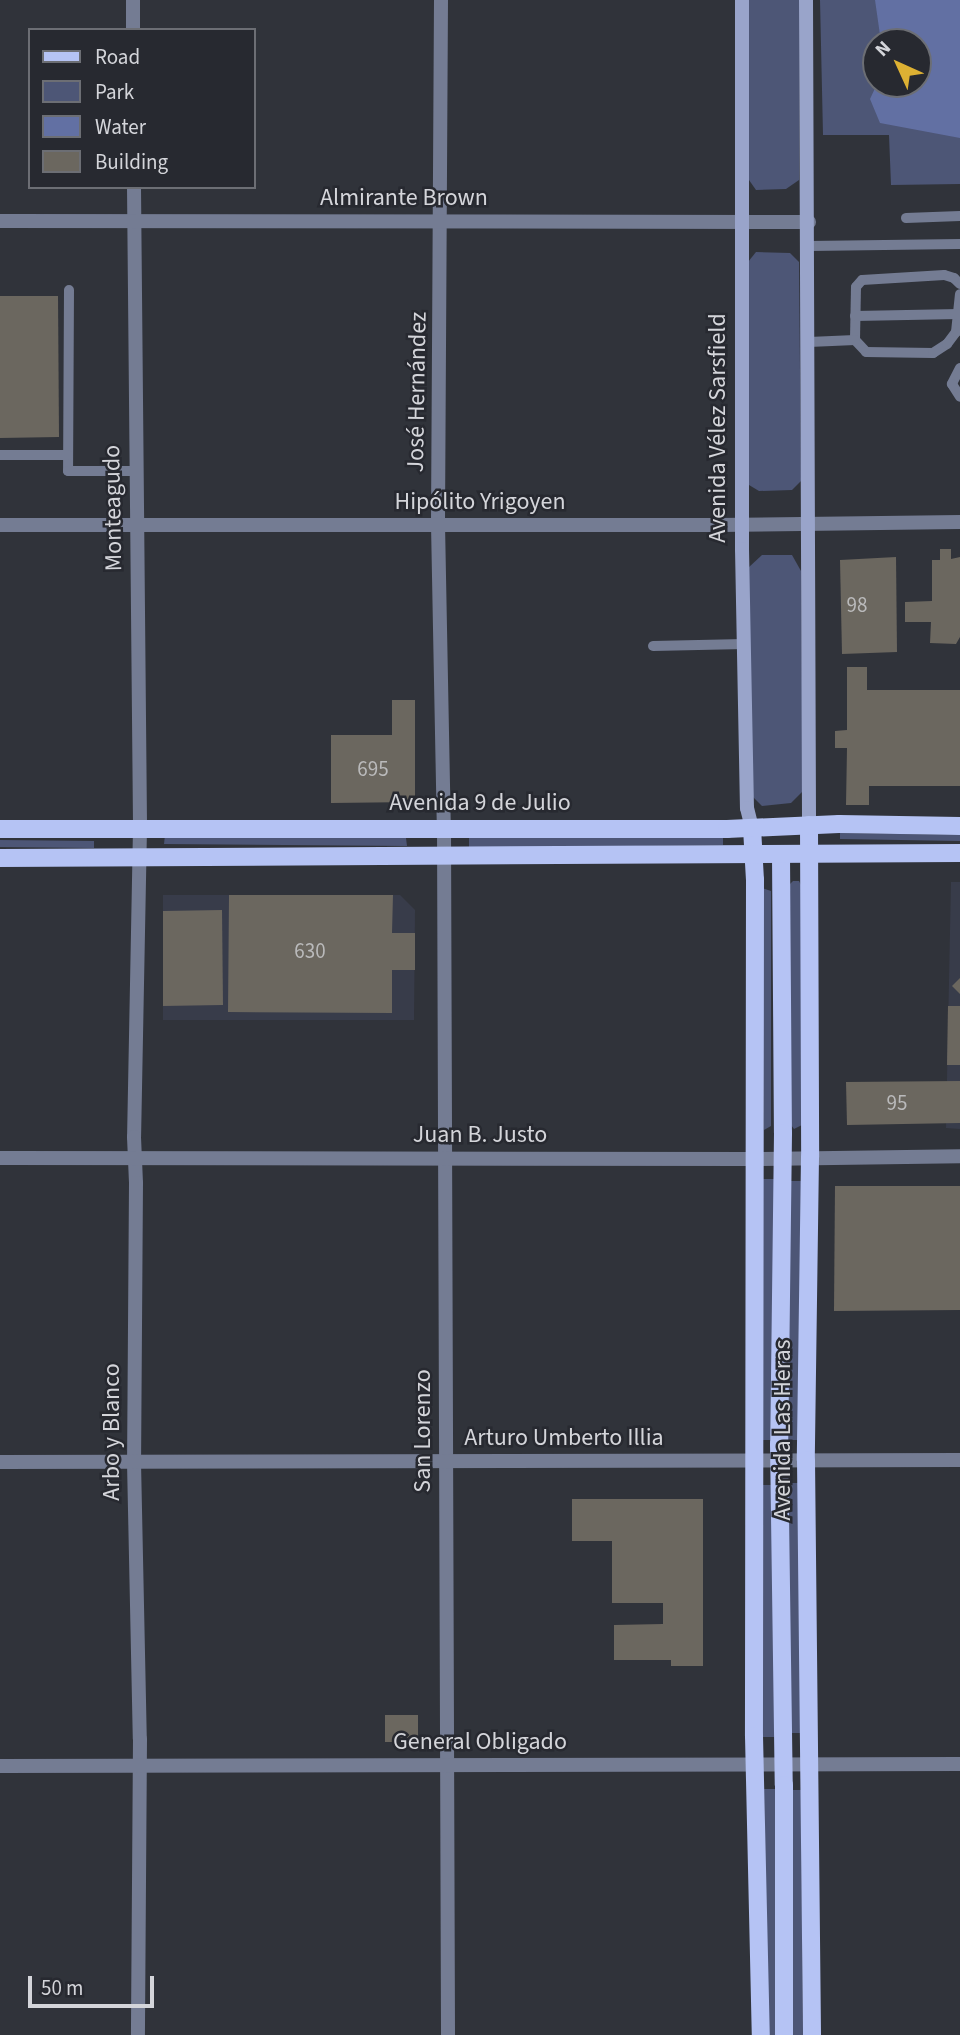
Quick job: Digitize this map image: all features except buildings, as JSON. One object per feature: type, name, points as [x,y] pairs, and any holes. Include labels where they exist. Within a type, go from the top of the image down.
[{"type":"main road","name":"Avenida Vélez Sarsfield","points":[[742,0],[742,524],[747,808],[754,855]]},
{"type":"main road","points":[[806,0],[809,222],[809,825]]},
{"type":"main road","name":"Avenida Las Heras","points":[[809,825],[810,1157],[806,1460],[813,2035]]},
{"type":"main road","name":"Avenida 9 de Julio","points":[[0,828],[960,826]]},
{"type":"main road","points":[[0,858],[960,853]]},
{"type":"main road","name":"Avenida Las Heras","points":[[754,855],[755,1764],[761,2035]]},
{"type":"main road","name":"Avenida Las Heras","points":[[781,855],[783,1158],[779,1459],[784,2035]]},
{"type":"street","points":[[132,0],[133,28]]},
{"type":"street","name":"José Hernández","points":[[442,0],[438,524],[444,827]]},
{"type":"street","name":"Monteagudo","points":[[134,189],[140,828]]},
{"type":"street","name":"Almirante Brown","points":[[0,221],[809,222]]},
{"type":"street","name":"Hipólito Yrigoyen","points":[[0,525],[960,522]]},
{"type":"street","name":"San Lorenzo","points":[[444,827],[445,1766],[448,2035]]},
{"type":"street","name":"Arbo y Blanco","points":[[138,2035],[140,1765],[134,1462],[134,1137],[140,828]]},
{"type":"street","name":"Juan B. Justo","points":[[0,1158],[755,1159],[960,1156]]},
{"type":"street","name":"Arturo Umberto Illia","points":[[0,1462],[960,1460]]},
{"type":"street","name":"General Obligado","points":[[0,1766],[960,1764]]},
{"type":"lane","points":[[906,218],[960,216]]},
{"type":"lane","points":[[809,246],[960,244]]},
{"type":"lane","points":[[960,284],[954,278],[944,275],[862,280],[856,287],[855,340],[866,352],[933,353],[947,344],[956,332],[960,294]]},
{"type":"lane","points":[[69,290],[68,471],[135,471]]},
{"type":"lane","points":[[855,316],[959,314]]},
{"type":"lane","points":[[809,342],[855,340]]},
{"type":"lane","points":[[960,368],[952,384],[960,397]]},
{"type":"lane","points":[[0,455],[68,455]]},
{"type":"lane","points":[[653,646],[744,644]]},
{"type":"shaded area","points":[[951,882],[960,882],[960,1129],[946,1128]]},
{"type":"shaded area","points":[[163,895],[400,895],[415,910],[414,1020],[163,1020]]},
{"type":"green space","points":[[749,0],[799,0],[799,180],[786,189],[756,190],[749,180]]},
{"type":"green space","points":[[820,0],[960,0],[960,184],[891,185],[889,135],[823,135]]},
{"type":"green space","points":[[756,252],[790,253],[799,262],[801,481],[792,490],[759,491],[749,485],[748,262]]},
{"type":"green space","points":[[762,555],[792,555],[801,571],[803,791],[791,803],[762,806],[751,795],[748,568]]},
{"type":"green space","points":[[840,833],[960,835],[960,841],[840,839]]},
{"type":"green space","points":[[165,835],[406,838],[407,846],[164,844]]},
{"type":"green space","points":[[469,837],[723,838],[723,845],[469,848]]},
{"type":"green space","points":[[0,840],[94,841],[94,848],[0,847]]},
{"type":"green space","points":[[799,881],[801,885],[802,1125],[794,1129],[791,1125],[790,884]]},
{"type":"green space","points":[[762,888],[771,891],[771,1126],[764,1130]]},
{"type":"green space","points":[[763,1179],[776,1179],[773,1440],[760,1440]]},
{"type":"green space","points":[[786,1181],[801,1181],[799,1440],[784,1440]]},
{"type":"green space","points":[[787,1483],[799,1483],[802,1733],[790,1733]]},
{"type":"green space","points":[[760,1485],[774,1485],[774,1737],[761,1737]]},
{"type":"green space","points":[[764,1789],[776,1789],[778,2035],[767,2035]]},
{"type":"green space","points":[[790,1790],[801,1790],[803,2035],[790,2035]]},
{"type":"water","points":[[875,0],[960,0],[960,138],[880,123],[870,98],[932,98],[932,28],[879,28]]}]
